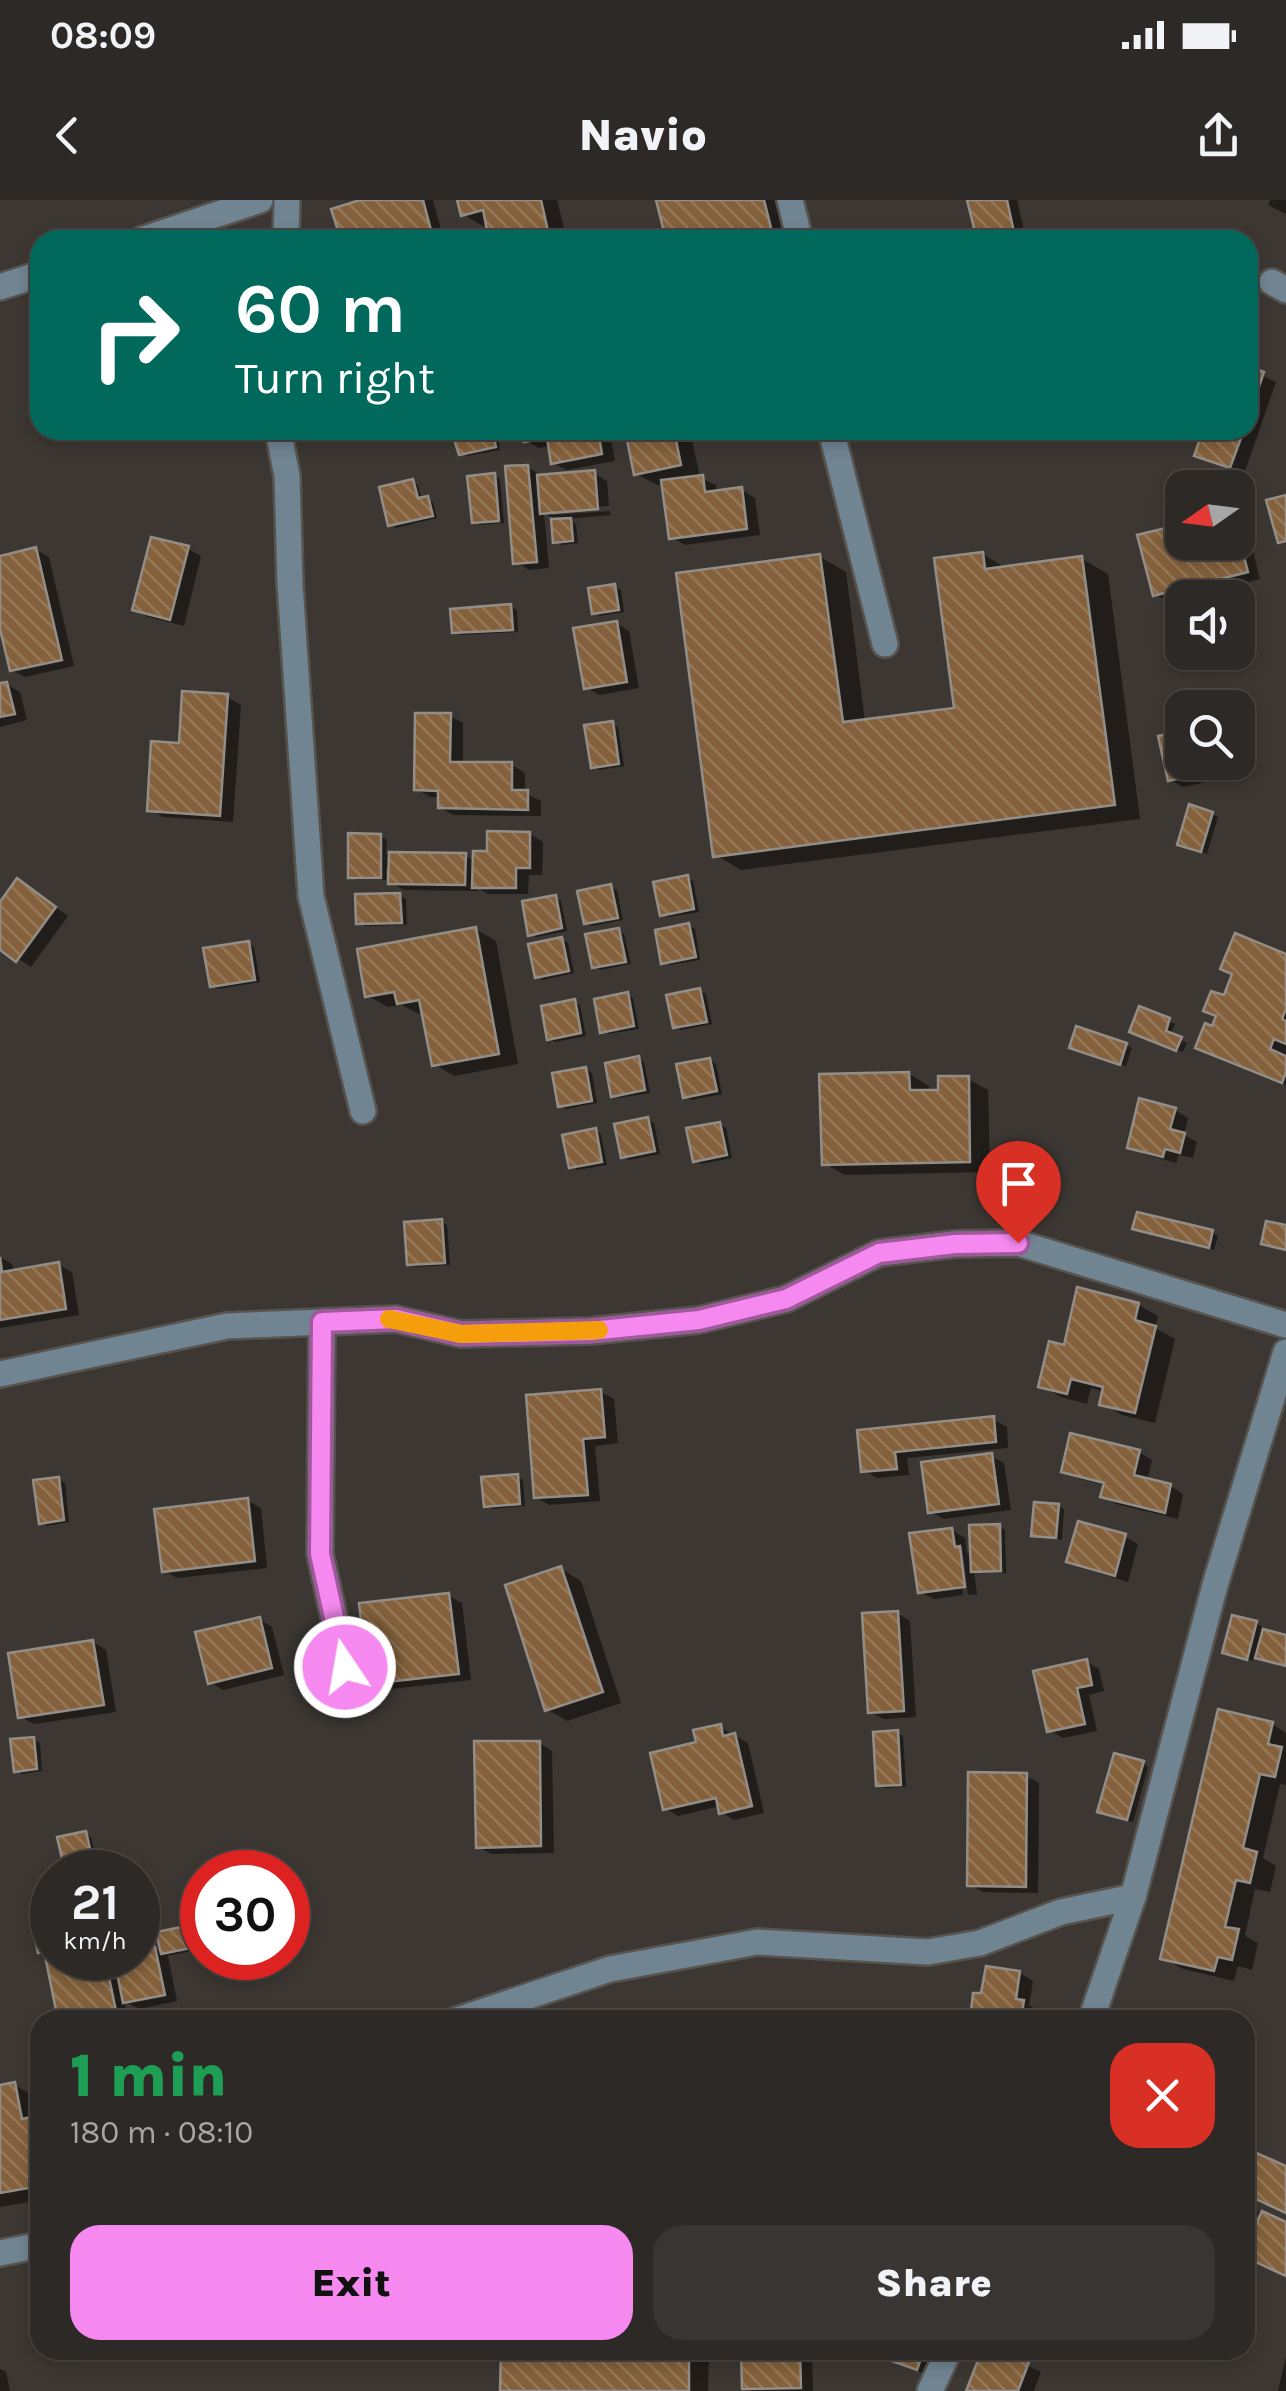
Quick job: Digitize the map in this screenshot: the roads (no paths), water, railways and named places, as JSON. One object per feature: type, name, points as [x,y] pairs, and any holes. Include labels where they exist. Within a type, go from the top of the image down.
[{"type":"street","points":[[171,230],[260,200]]},
{"type":"street","points":[[286,230],[287,200]]},
{"type":"street","points":[[790,200],[798,230]]},
{"type":"street","points":[[0,287],[30,277]]},
{"type":"street","points":[[280,440],[287,476],[290,584],[311,896],[364,1111]]},
{"type":"street","points":[[834,440],[886,644]]},
{"type":"street","points":[[0,1374],[227,1326],[396,1319],[461,1334],[590,1331],[699,1320],[786,1299],[879,1253],[955,1244],[1018,1243],[1286,1325]]},
{"type":"street","points":[[322,1322],[320,1554],[345,1667]]},
{"type":"street","points":[[1094,2010],[1132,1897],[1215,1585],[1286,1352]]},
{"type":"street","points":[[487,2010],[610,1969],[757,1942],[928,1952],[980,1943],[1061,1912],[1132,1897]]},
{"type":"street","points":[[0,2253],[30,2247]]},
{"type":"street","points":[[930,2391],[945,2360]]}]
